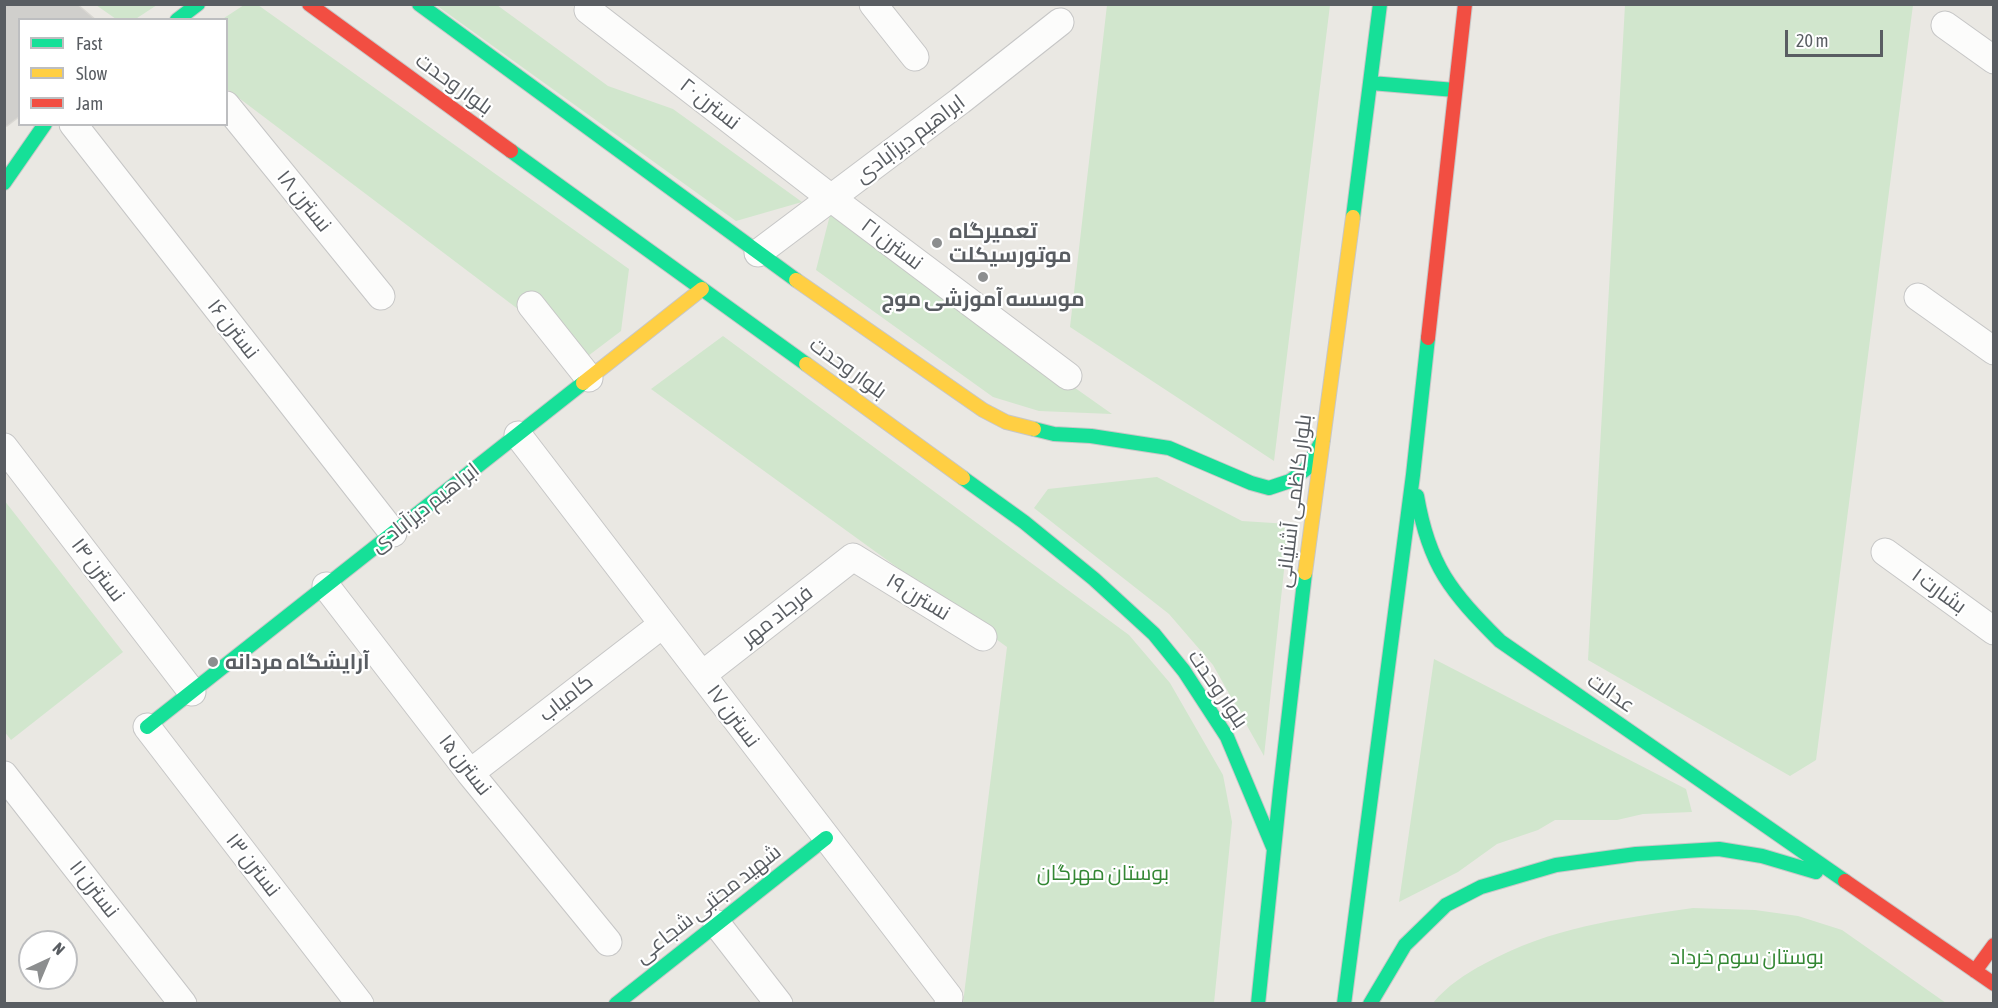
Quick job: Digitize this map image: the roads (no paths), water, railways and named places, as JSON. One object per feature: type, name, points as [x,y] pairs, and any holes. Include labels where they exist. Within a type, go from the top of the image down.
[{"type":"street","points":[[180,18],[198,4]]},
{"type":"street","name":"بلوار وحدت","points":[[309,4],[1024,522],[1094,579],[1154,634],[1184,671],[1227,737],[1273,847]]},
{"type":"street","name":"بلوار وحدت","points":[[419,4],[758,253],[983,410],[1006,422],[1054,434],[1091,436],[1169,448],[1269,489],[1290,481],[1306,469],[1323,439]]},
{"type":"street","points":[[873,4],[915,57]]},
{"type":"street","name":"بلوار کاظمی آشتیانی","points":[[1258,1004],[1273,847],[1380,4]]},
{"type":"street","points":[[1344,1004],[1413,474],[1465,4]]},
{"type":"street","name":"نسترن ۲۰","points":[[588,10],[831,198]]},
{"type":"street","name":"ابراهیم دیزآبادی","points":[[758,253],[1060,22]]},
{"type":"street","points":[[1945,26],[1994,60]]},
{"type":"street","points":[[1371,83],[1455,90]]},
{"type":"street","name":"نسترن ۱۸","points":[[228,107],[381,296]]},
{"type":"street","points":[[8,170],[43,126]]},
{"type":"street","name":"نسترن ۱۶","points":[[75,126],[393,533]]},
{"type":"street","name":"نسترن ۲۱","points":[[831,198],[1068,376]]},
{"type":"street","name":"ابراهیم دیزآبادی","points":[[147,728],[702,289]]},
{"type":"street","points":[[1918,297],[1994,351]]},
{"type":"street","points":[[531,305],[589,378]]},
{"type":"street","name":"نسترن ۱۷","points":[[518,435],[948,1000]]},
{"type":"street","name":"نسترن ۱۴","points":[[4,447],[192,692]]},
{"type":"street","name":"عدالت","points":[[1413,474],[1424,533],[1436,564],[1476,617],[1500,641],[1994,984]]},
{"type":"street","name":"بشارت ۱","points":[[1885,552],[1994,631]]},
{"type":"street","name":"نسترن ۱۹","points":[[853,558],[983,637]]},
{"type":"street","name":"فرجاد مهر","points":[[702,675],[853,558]]},
{"type":"street","name":"نسترن ۱۵","points":[[326,586],[470,773],[608,942]]},
{"type":"street","name":"کامیاب","points":[[470,773],[663,624]]},
{"type":"street","name":"نسترن ۱۳","points":[[147,728],[360,1004]]},
{"type":"street","name":"نسترن ۱۱","points":[[4,775],[183,1004]]},
{"type":"street","name":"شهید مجتبی شجاعی","points":[[616,1004],[826,838]]},
{"type":"street","name":"عدالت","points":[[1370,1004],[1405,945],[1446,905],[1481,887],[1556,865],[1636,854],[1719,849],[1762,856],[1804,867],[1856,889]]},
{"type":"street","points":[[717,924],[778,1004]]},
{"type":"street","points":[[1975,971],[1994,945]]},
{"type":"place","name":"تعمیرگاه موتورسیکلت","points":[[937,243]]},
{"type":"place","name":"موسسه آموزشی موج","points":[[983,277]]},
{"type":"place","name":"آرایشگاه مردانه","points":[[213,662]]},
{"type":"park label","name":"بوستان مهرگان","points":[[1103,873]]},
{"type":"park label","name":"بوستان سوم خرداد","points":[[1747,957]]}]
